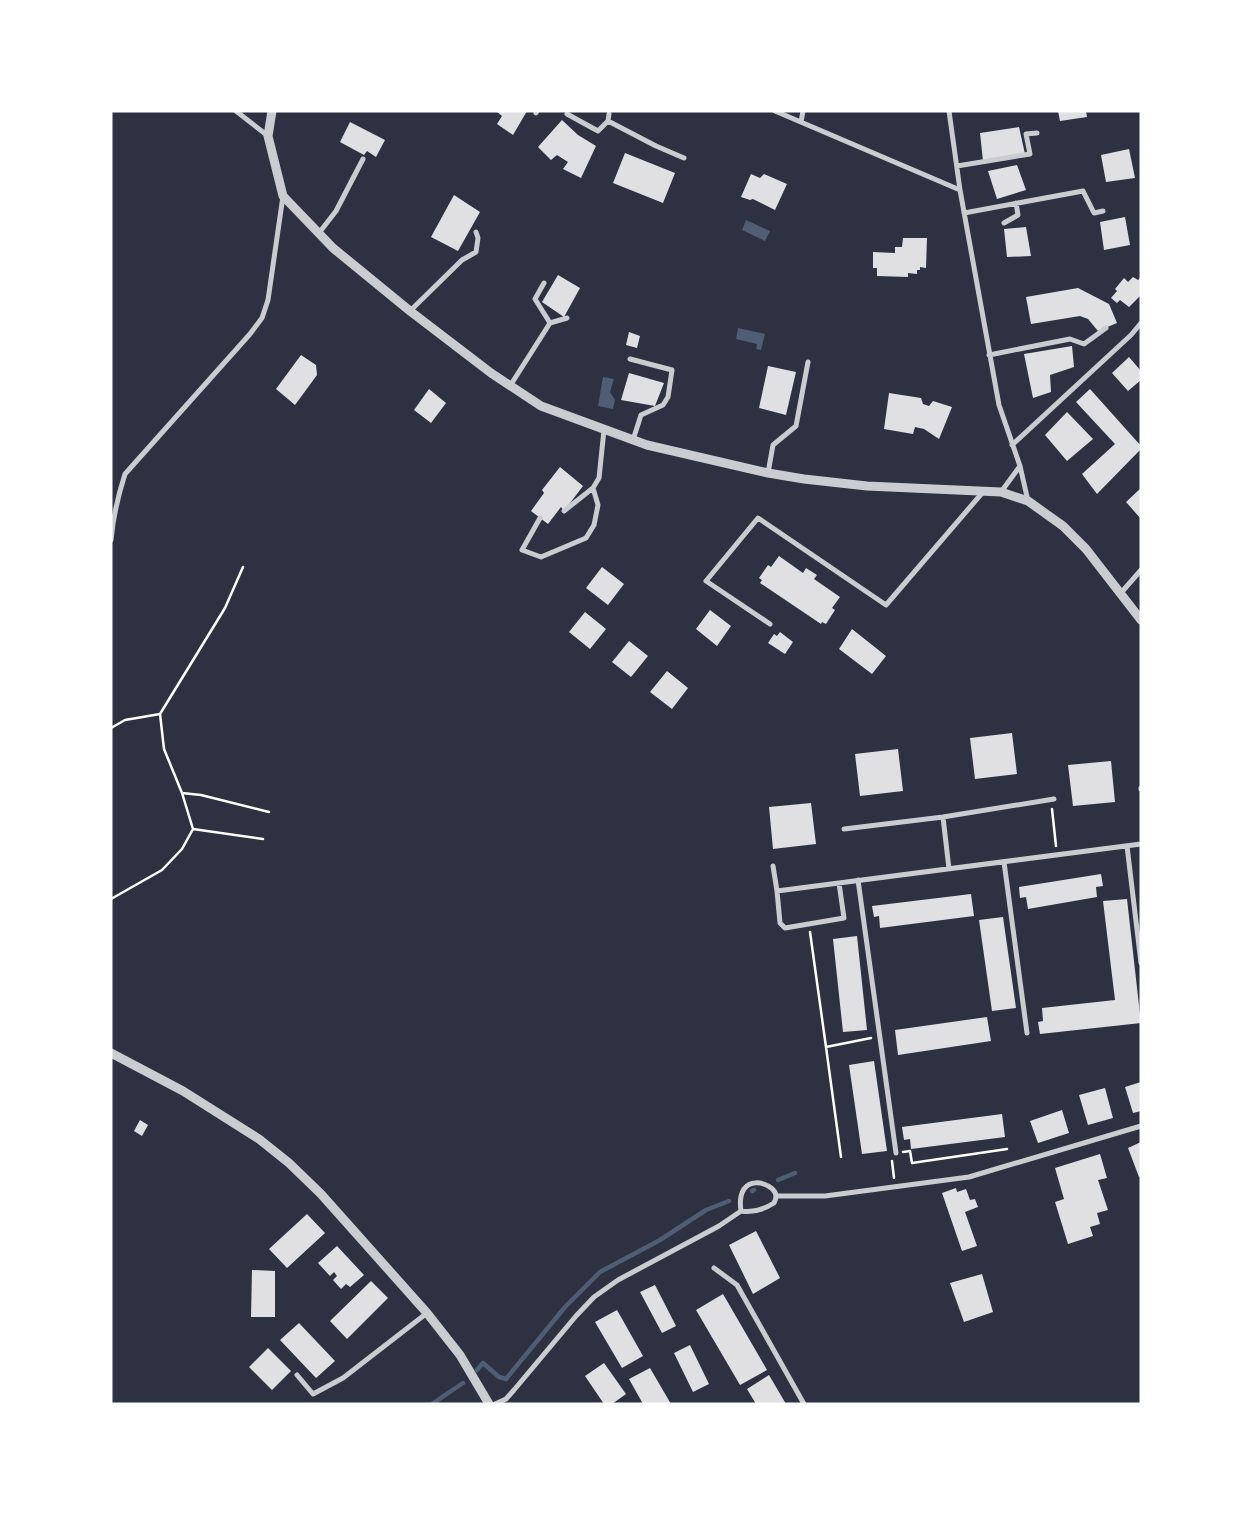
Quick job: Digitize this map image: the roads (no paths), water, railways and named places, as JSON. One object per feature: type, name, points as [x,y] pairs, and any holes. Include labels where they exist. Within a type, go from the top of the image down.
[{"type":"street","points":[[236,111],[268,136]]},
{"type":"street","points":[[111,540],[120,491],[126,474],[262,318],[268,300],[283,196],[268,136],[272,111]]},
{"type":"street","points":[[775,111],[960,190]]},
{"type":"street","points":[[801,122],[803,111]]},
{"type":"street","points":[[949,111],[960,190],[999,405],[1020,466],[1028,501]]},
{"type":"street","points":[[567,114],[598,131],[608,120],[607,112]]},
{"type":"street","points":[[608,120],[656,146],[684,158]]},
{"type":"street","points":[[957,166],[1030,154],[1026,134],[1036,133]]},
{"type":"street","points":[[319,234],[336,211],[363,159]]},
{"type":"street","points":[[964,213],[1083,191],[1094,213],[1103,211]]},
{"type":"street","points":[[283,196],[333,248],[410,311],[510,386],[541,406],[633,440],[768,473],[866,486],[1001,492],[1028,501],[1063,526],[1086,549],[1141,620]]},
{"type":"street","points":[[1004,223],[1018,216],[1016,204]]},
{"type":"street","points":[[410,311],[462,260],[476,252],[478,238],[476,232]]},
{"type":"street","points":[[544,283],[535,299],[550,323]]},
{"type":"street","points":[[510,386],[550,323],[567,318]]},
{"type":"street","points":[[1012,445],[1131,335],[1141,323]]},
{"type":"street","points":[[989,355],[1070,339],[1084,344],[1106,328]]},
{"type":"street","points":[[630,359],[672,370],[668,398],[663,406],[641,415],[633,440]]},
{"type":"street","points":[[768,473],[773,445],[796,426],[808,362]]},
{"type":"street","points":[[564,511],[593,488],[599,478],[604,430]]},
{"type":"street","points":[[1001,492],[1020,466]]},
{"type":"street","points":[[540,518],[522,550],[542,557],[586,538],[594,525],[598,505],[593,488]]},
{"type":"street","points":[[770,624],[706,581],[758,518],[886,605],[984,492]]},
{"type":"street","points":[[1120,594],[1141,570]]},
{"type":"street","points":[[844,829],[943,817],[1053,800]]},
{"type":"street","points":[[943,817],[949,868]]},
{"type":"street","points":[[777,891],[1141,844]]},
{"type":"street","points":[[1127,846],[1141,963]]},
{"type":"street","points":[[1004,862],[1027,1033]]},
{"type":"street","points":[[773,866],[780,923],[785,928],[844,918],[839,883]]},
{"type":"street","points":[[858,880],[896,1153]]},
{"type":"street","points":[[111,1053],[183,1090],[259,1139],[289,1163],[321,1194],[427,1313],[460,1355],[489,1404]]},
{"type":"street","points":[[776,1196],[825,1196],[969,1177],[1141,1126]]},
{"type":"street","points":[[495,1404],[506,1399],[594,1296],[618,1280],[719,1226],[741,1211],[748,1212],[768,1207],[774,1203],[776,1196],[774,1191],[763,1183],[756,1182],[750,1184],[740,1194],[741,1211]]},
{"type":"street","points":[[714,1268],[737,1286],[804,1404]]},
{"type":"street","points":[[297,1375],[313,1394],[343,1378],[427,1313]]},
{"type":"water","points":[[746,220],[770,231],[765,241],[742,230]]},
{"type":"water","points":[[738,328],[765,334],[761,350],[756,349],[757,344],[736,339]]},
{"type":"water","points":[[603,377],[614,379],[610,392],[615,400],[613,409],[598,406]]},
{"type":"waterway","points":[[778,1180],[795,1173]]},
{"type":"waterway","points":[[477,1370],[483,1363],[499,1377],[506,1379],[565,1307],[600,1272],[660,1240],[706,1210],[729,1201]]},
{"type":"waterway","points":[[432,1404],[463,1383]]}]
